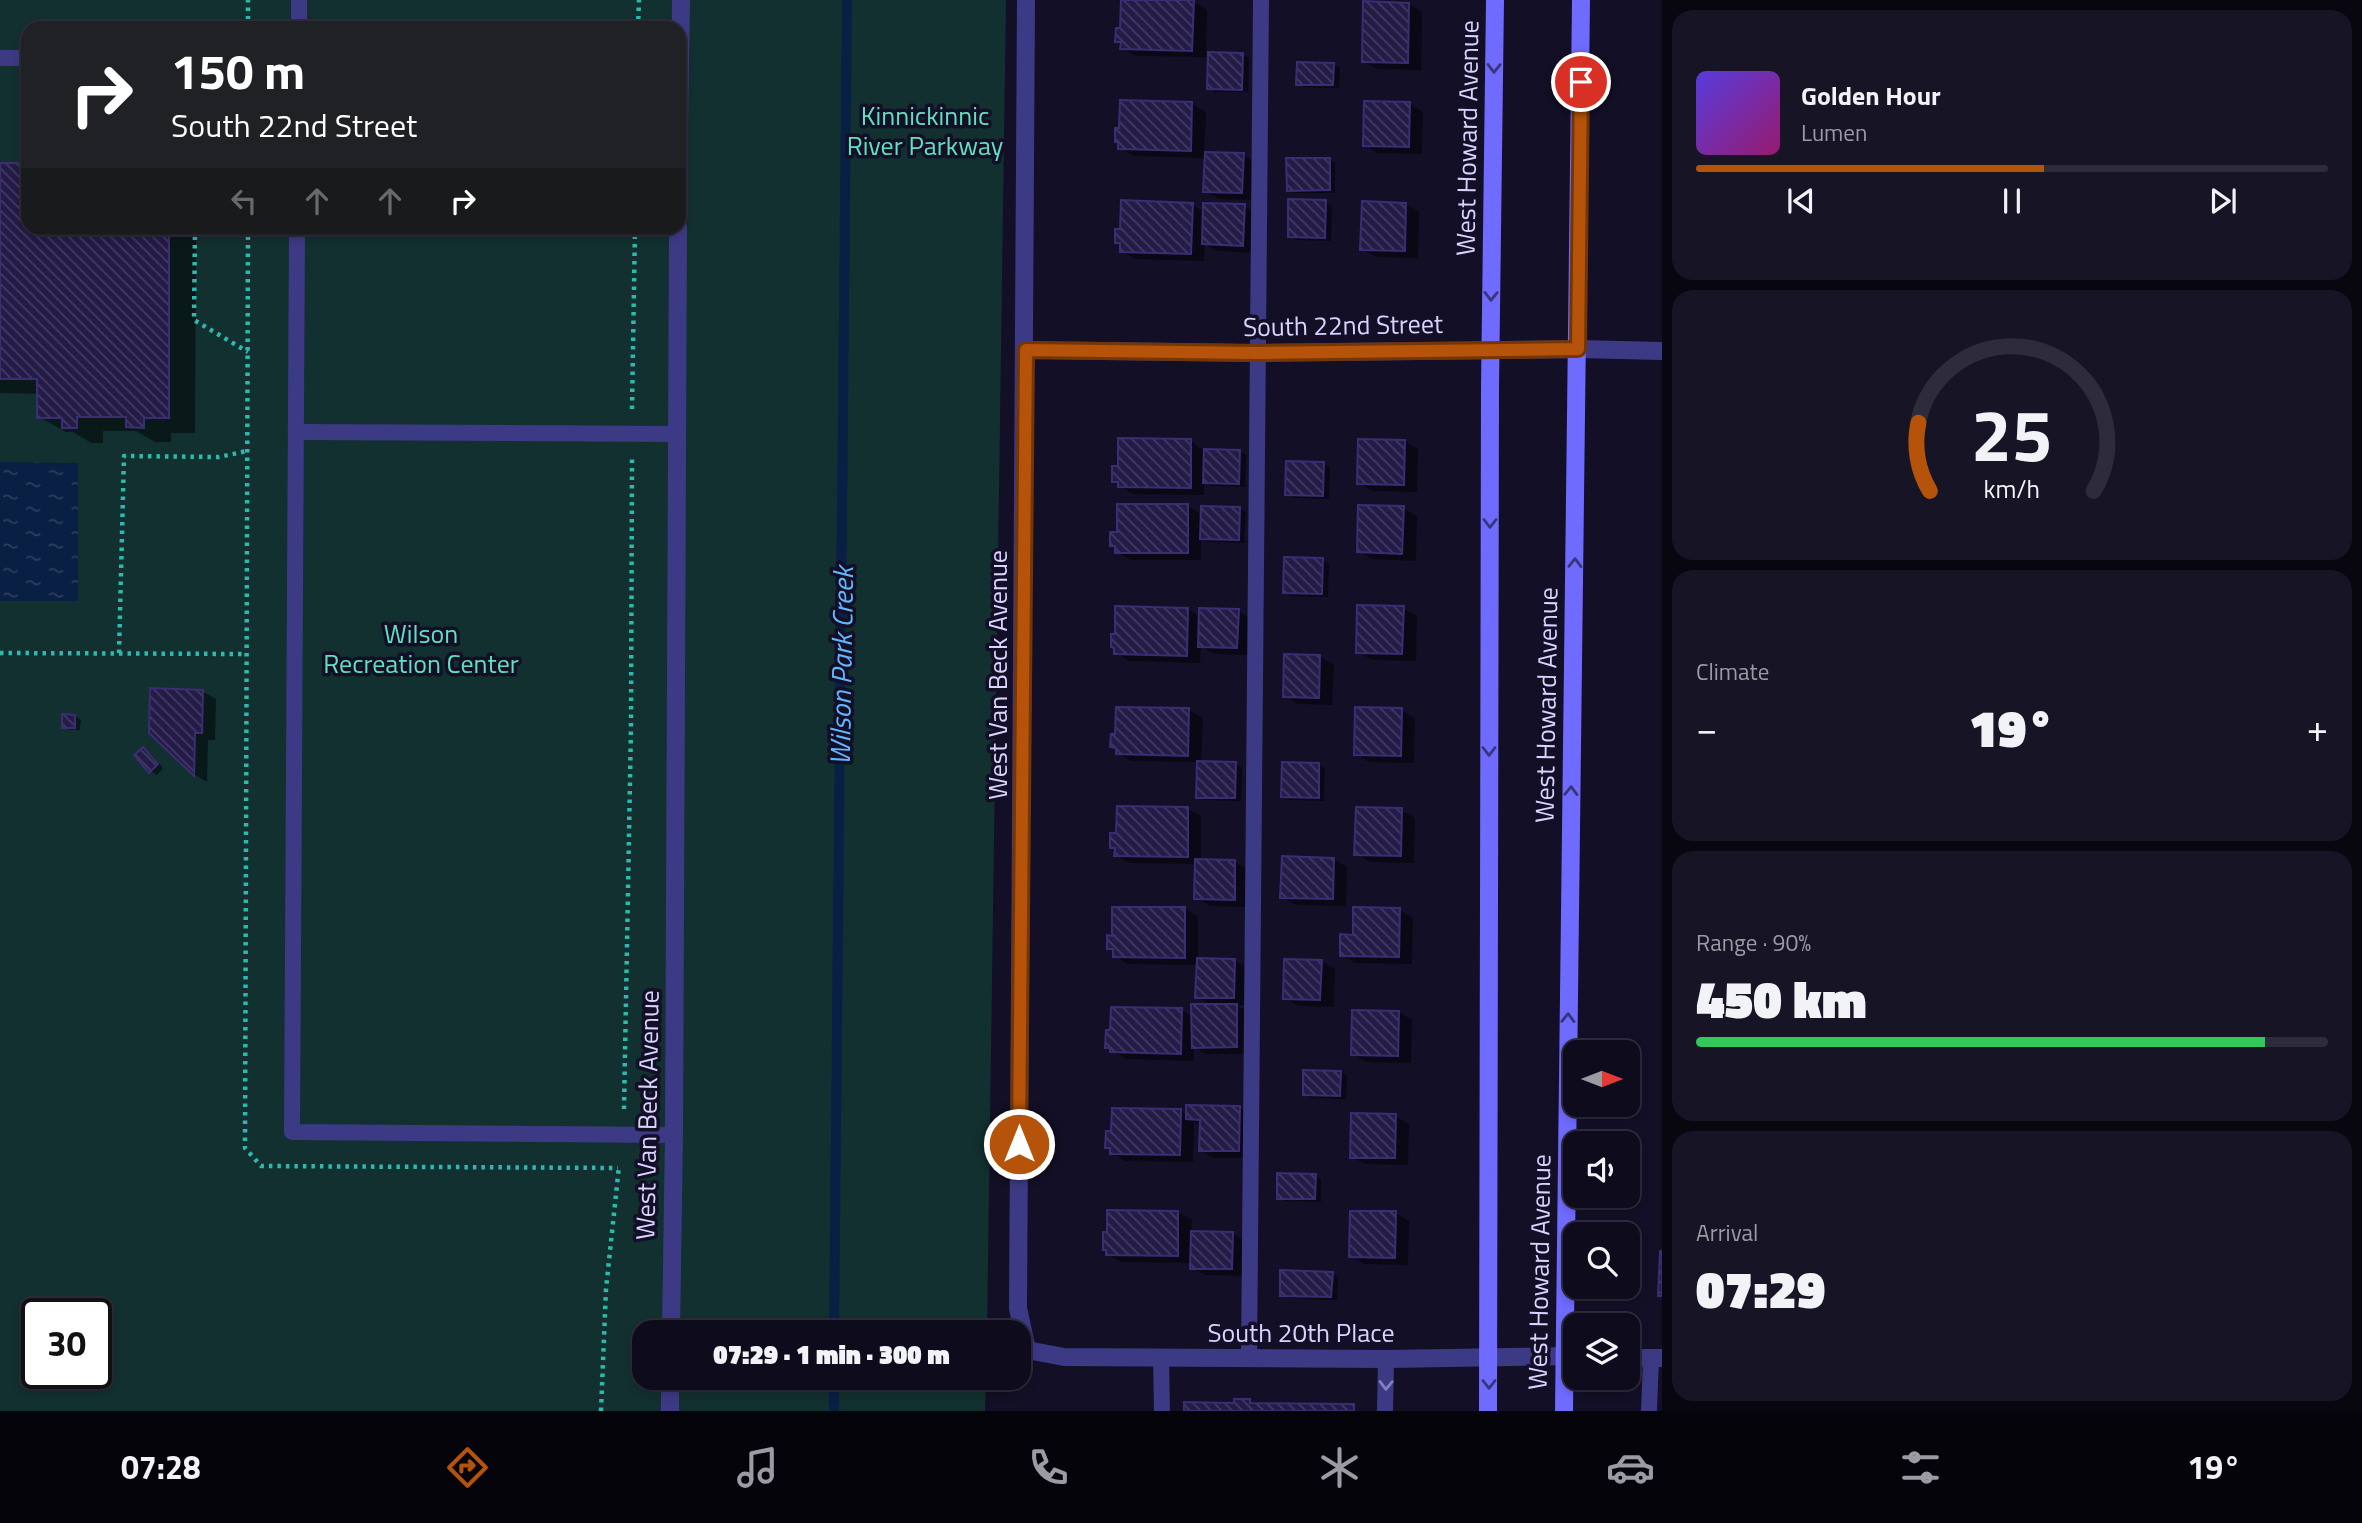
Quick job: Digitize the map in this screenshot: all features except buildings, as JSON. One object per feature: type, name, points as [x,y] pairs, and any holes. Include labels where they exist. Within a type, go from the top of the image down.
[{"type":"main road","name":"West Howard Avenue","points":[[1488,1411],[1490,350],[1495,0]]},
{"type":"main road","name":"West Howard Avenue","points":[[1569,1313],[1581,0]]},
{"type":"main road","name":"West Howard Avenue","points":[[1564,1411],[1566,1390]]},
{"type":"street","points":[[681,0],[681,21]]},
{"type":"street","name":"West Van Beck Avenue","points":[[1021,1320],[1018,1308],[1026,350],[1026,0]]},
{"type":"street","name":"West Van Beck Avenue","points":[[671,1320],[678,235]]},
{"type":"street","name":"South 22nd Street","points":[[1026,350],[1257,353],[1578,349],[1662,351]]},
{"type":"street","name":"South 20th Place","points":[[1031,1351],[1064,1357],[1161,1358],[1386,1359],[1563,1356]]},
{"type":"street","points":[[670,1390],[670,1411]]},
{"type":"lane","points":[[299,0],[299,21]]},
{"type":"lane","points":[[1250,1358],[1261,0]]},
{"type":"lane","points":[[0,58],[21,58]]},
{"type":"lane","points":[[298,235],[292,1132],[674,1135]]},
{"type":"lane","points":[[296,432],[677,434]]},
{"type":"lane","points":[[1161,1358],[1162,1411]]},
{"type":"lane","points":[[1649,1411],[1656,1358]]},
{"type":"lane","points":[[1385,1411],[1386,1359]]},
{"type":"path","points":[[248,0],[248,21]]},
{"type":"path","points":[[638,21],[639,0]]},
{"type":"path","points":[[195,235],[194,320],[247,352]]},
{"type":"path","points":[[601,1411],[606,1289],[622,1134],[626,1054],[635,235]]},
{"type":"path","points":[[120,653],[124,456],[219,457],[247,451]]},
{"type":"path","points":[[0,653],[246,654]]},
{"type":"green space","name":"Wilson Recreation Center","points":[[0,0],[1006,0],[987,1320],[632,1320],[632,1390],[986,1390],[985,1411],[0,1411]]},
{"type":"water","points":[[0,462],[78,463],[78,601],[0,601]]},
{"type":"waterway","name":"Wilson Park Creek","points":[[834,1320],[847,0]]},
{"type":"waterway","name":"Wilson Park Creek","points":[[834,1390],[834,1411]]},
{"type":"route","points":[[1019,1144],[1026,350],[1257,353],[1578,349],[1581,82]]},
{"type":"park label","name":"Kinnickinnic River Parkway","points":[[925,130]]}]
